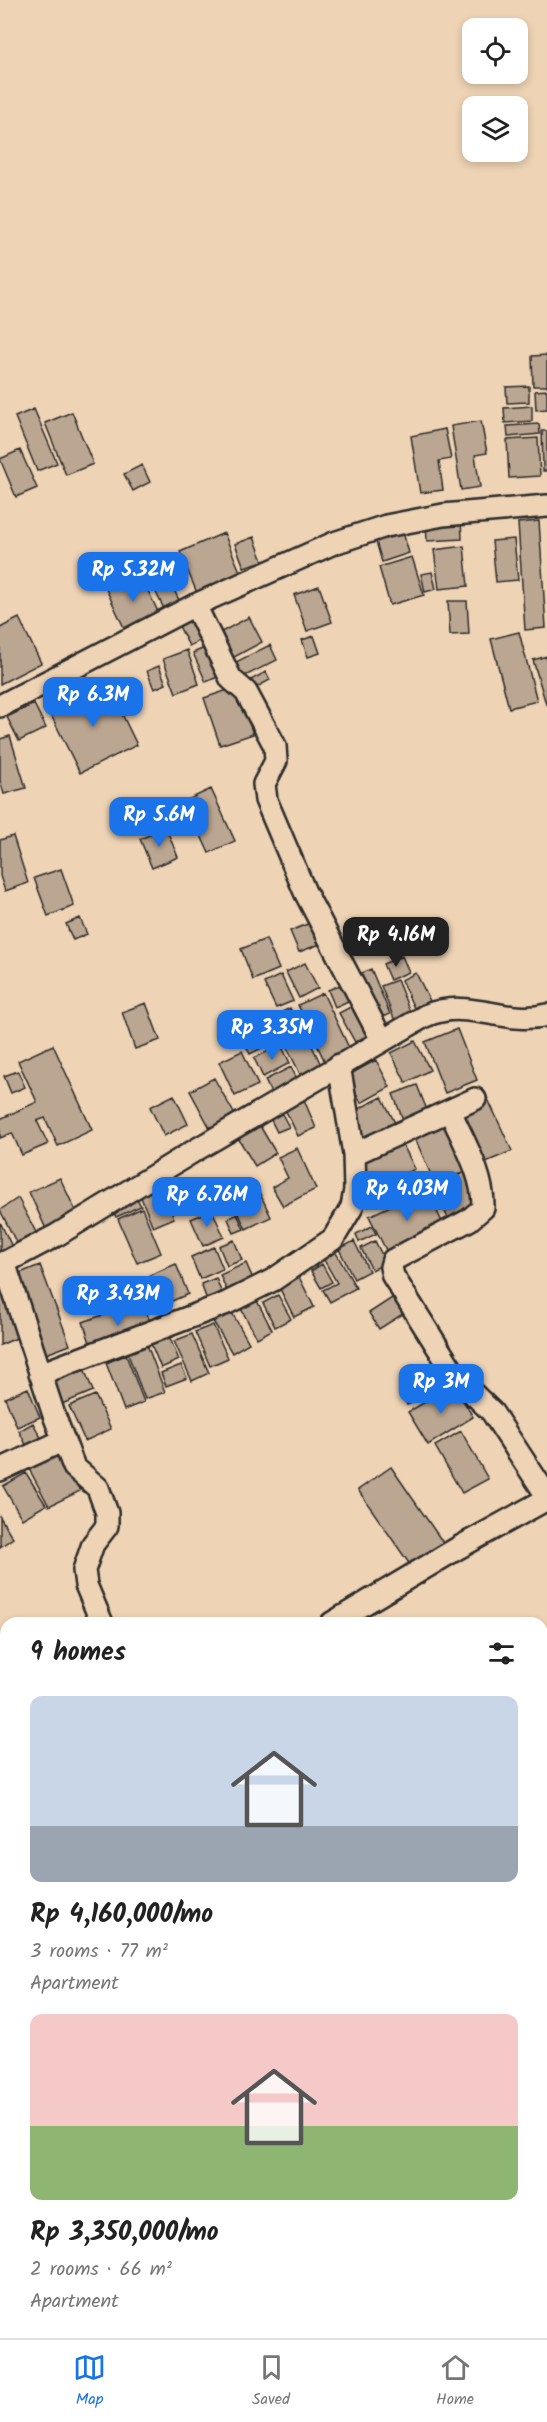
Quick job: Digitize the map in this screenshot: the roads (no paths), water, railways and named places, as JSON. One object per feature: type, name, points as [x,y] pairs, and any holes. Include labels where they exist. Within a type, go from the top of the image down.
[{"type":"street","points":[[0,706],[195,605],[334,543],[386,525],[443,515],[547,506]]},
{"type":"street","points":[[195,605],[231,679],[246,692],[274,746],[276,761],[264,784],[266,800],[305,892],[382,1040]]},
{"type":"street","points":[[99,1617],[86,1586],[84,1570],[93,1544],[107,1526],[109,1518],[98,1488],[74,1467],[2,1263],[57,1235],[118,1196],[425,1016],[450,1008],[527,1018],[547,1015]]},
{"type":"street","points":[[40,1374],[227,1304],[273,1280],[333,1239],[352,1207],[355,1190],[354,1154],[339,1065]]},
{"type":"street","points":[[354,1154],[475,1099]]},
{"type":"street","points":[[342,1617],[547,1497],[492,1412],[456,1378],[393,1276],[390,1267],[393,1260],[469,1220],[483,1208],[480,1180],[450,1111]]},
{"type":"street","points":[[0,1470],[63,1440]]}]
